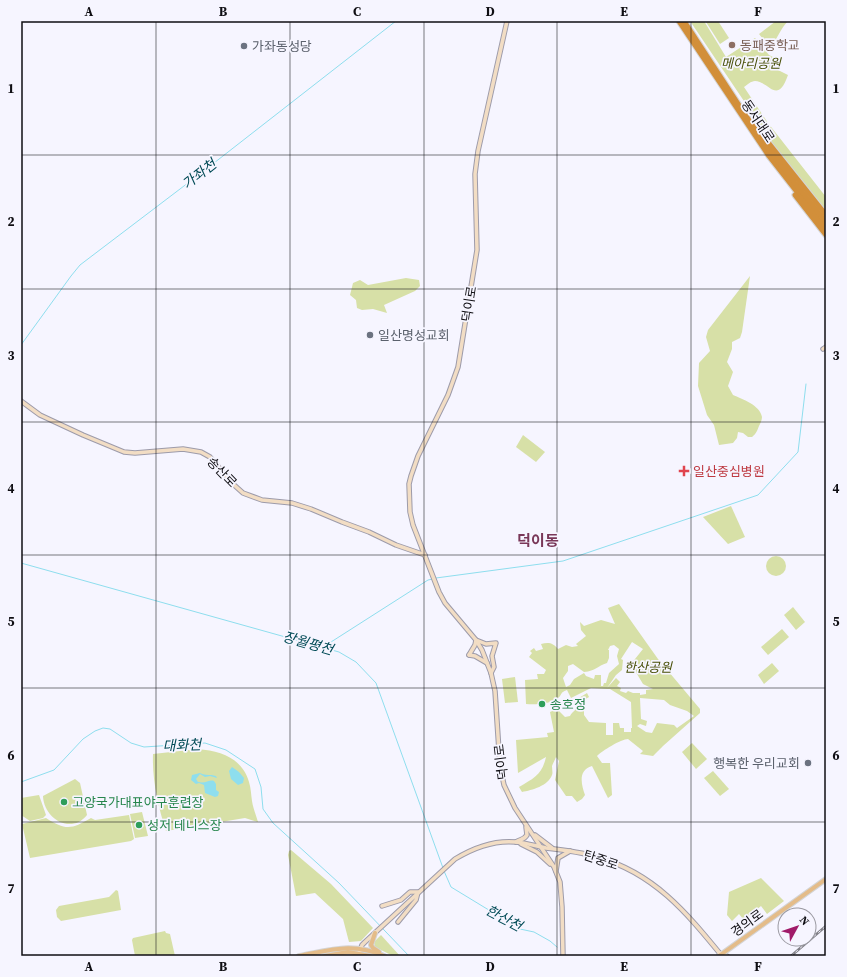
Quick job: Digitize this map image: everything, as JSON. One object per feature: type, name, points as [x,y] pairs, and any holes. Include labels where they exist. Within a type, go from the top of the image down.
[{"type":"highway","name":"동서대로","points":[[679,21],[769,156],[826,229]]},
{"type":"highway","name":"동서대로","points":[[684,21],[744,114],[772,154],[826,222]]},
{"type":"highway","points":[[695,38],[746,112],[826,215]]},
{"type":"highway","points":[[769,156],[800,202],[826,235]]},
{"type":"main road","name":"덕이로","points":[[507,21],[477,156],[475,174],[477,250],[458,369],[448,395],[418,456],[409,484],[410,512],[413,525],[445,603],[476,640],[488,664],[495,692],[502,777],[509,798],[554,867],[561,887],[563,956]]},
{"type":"main road","name":"송산로","points":[[21,401],[40,415],[120,451],[135,453],[184,449],[201,452],[210,457],[233,484],[243,493],[262,500],[292,503],[311,509],[369,532],[396,545],[425,555]]},
{"type":"main road","points":[[488,664],[475,656],[468,656],[475,645],[476,640],[486,644],[496,643],[492,656],[494,667],[491,673]]},
{"type":"main road","points":[[516,842],[523,839],[527,835],[525,823]]},
{"type":"main road","points":[[530,831],[553,848]]},
{"type":"main road","name":"탄중로","points":[[418,892],[462,854],[486,845],[502,842],[516,842],[590,855],[617,864],[654,884],[686,912],[721,956]]},
{"type":"main road","points":[[516,842],[537,852],[554,867]]},
{"type":"main road","points":[[556,872],[556,863],[558,858],[570,851]]},
{"type":"main road","name":"경의로","points":[[721,956],[826,880]]},
{"type":"main road","points":[[382,906],[401,900],[410,892],[418,892]]},
{"type":"main road","points":[[359,953],[362,945],[418,892]]},
{"type":"main road","points":[[398,922],[416,900],[418,892]]},
{"type":"main road","points":[[376,932],[371,943],[372,947],[384,956]]},
{"type":"main road","points":[[299,956],[335,949],[361,948],[384,956]]},
{"type":"main road","points":[[325,956],[348,952],[370,956]]},
{"type":"main road","points":[[721,956],[727,956]]},
{"type":"green space","name":"메아리공원","points":[[690,21],[704,21],[726,57],[755,38],[769,55],[781,61],[778,70],[788,75],[780,89],[776,91],[760,82],[755,81],[744,87],[768,123],[826,197],[826,212],[781,156]]},
{"type":"green space","points":[[718,21],[729,38],[720,44],[706,22]]},
{"type":"green space","points":[[776,21],[788,21],[770,48],[759,34]]},
{"type":"green space","points":[[750,276],[742,332],[740,338],[732,342],[732,349],[727,362],[733,372],[728,386],[733,395],[750,403],[758,409],[762,418],[756,432],[752,437],[748,437],[743,433],[738,432],[737,438],[733,443],[719,445],[714,425],[707,415],[698,386],[699,363],[710,351],[706,337],[708,330]]},
{"type":"green space","points":[[406,278],[419,280],[420,286],[415,291],[384,305],[387,313],[373,309],[362,310],[357,308],[356,300],[350,295],[353,283],[360,280],[368,285]]},
{"type":"green space","points":[[523,435],[545,452],[536,462],[516,447]]},
{"type":"green space","points":[[731,506],[745,537],[728,544],[703,517]]},
{"type":"green space","points":[[776,556],[783,559],[786,566],[783,573],[776,576],[769,573],[766,566],[769,559]]},
{"type":"green space","name":"한산공원","points":[[619,604],[658,659],[700,709],[700,713],[653,756],[640,754],[643,751],[628,739],[621,741],[597,756],[602,763],[610,763],[612,795],[608,798],[592,766],[584,771],[583,774],[582,786],[585,795],[582,799],[577,802],[572,796],[566,796],[555,780],[559,761],[556,757],[552,766],[552,775],[550,779],[535,789],[522,792],[519,787],[540,772],[546,757],[518,773],[516,740],[548,737],[547,733],[554,732],[550,712],[557,709],[565,717],[570,716],[576,709],[574,701],[587,693],[589,697],[584,700],[584,715],[589,722],[606,723],[606,735],[613,735],[613,723],[619,723],[620,728],[624,728],[624,732],[631,732],[631,702],[610,689],[591,688],[571,698],[567,690],[551,702],[526,704],[525,680],[538,679],[537,674],[544,674],[546,670],[529,657],[532,653],[530,651],[534,648],[536,651],[543,649],[541,644],[546,643],[553,644],[558,649],[566,645],[572,647],[578,646],[576,644],[586,636],[581,630],[580,622],[584,626],[601,620],[615,624],[608,608]],"holes":[[[632,642],[643,649],[631,664],[643,684],[653,689],[646,690],[646,694],[640,695],[640,693],[628,691],[626,693],[620,691],[621,688],[617,686],[620,682],[616,678],[607,688],[616,675],[622,670],[623,660],[621,659]],[[614,645],[619,649],[617,656],[619,664],[609,673],[606,683],[604,683],[603,686],[601,686],[601,675],[595,675],[594,679],[586,676],[584,673],[574,679],[570,685],[566,687],[563,678],[568,671],[568,666],[573,664],[584,672],[594,670],[607,663],[609,658],[608,650],[610,646]],[[640,698],[664,700],[670,705],[687,711],[694,716],[677,728],[674,725],[657,723],[652,733],[646,732],[637,726],[640,724],[646,726],[647,721],[641,719]]]},
{"type":"green space","points":[[793,607],[805,622],[796,630],[784,615]]},
{"type":"green space","points":[[782,629],[789,637],[768,655],[761,647]]},
{"type":"green space","points":[[772,663],[779,671],[764,684],[758,675]]},
{"type":"green space","points":[[515,677],[518,702],[505,703],[502,679]]},
{"type":"green space","points":[[692,743],[707,759],[696,769],[682,752]]},
{"type":"green space","points":[[198,749],[215,752],[230,757],[241,767],[249,782],[252,804],[258,822],[245,818],[166,831],[156,793],[153,773],[153,754]]},
{"type":"green space","points":[[713,771],[729,789],[720,796],[704,778]]},
{"type":"green space","name":"고양국가대표야구훈련장","points":[[75,779],[80,783],[87,815],[81,821],[74,824],[66,824],[59,822],[48,811],[43,796]]},
{"type":"green space","points":[[39,795],[46,815],[43,818],[30,821],[21,815],[21,798]]},
{"type":"green space","name":"성저 테니스장","points":[[142,812],[148,836],[135,838],[130,814]]},
{"type":"green space","points":[[129,815],[134,839],[131,841],[30,858],[22,824],[46,818],[64,827],[69,827],[91,818],[95,820]]},
{"type":"green space","points":[[291,850],[331,884],[373,928],[361,941],[349,942],[343,919],[315,893],[296,896],[288,855],[289,851]]},
{"type":"green space","points":[[761,878],[784,901],[767,914],[761,906],[744,920],[739,914],[732,921],[727,915],[729,892]]},
{"type":"green space","points":[[116,890],[118,891],[121,910],[61,921],[57,917],[56,910],[59,906],[109,897]]},
{"type":"green space","points":[[165,931],[166,933],[170,934],[175,956],[135,956],[132,940],[133,938]]},
{"type":"green space","points":[[381,935],[400,956],[393,956],[375,947],[374,942]]},
{"type":"water","points":[[232,767],[244,778],[243,783],[238,785],[231,779],[229,771]]},
{"type":"water","points":[[200,773],[216,776],[217,778],[210,776],[205,777],[200,774],[196,779],[198,782],[214,781],[216,784],[216,790],[219,792],[218,796],[215,797],[205,793],[204,785],[199,783],[196,784],[191,780],[192,775]]},
{"type":"waterway","name":"가좌천","points":[[21,345],[80,265],[205,170],[396,21]]},
{"type":"waterway","points":[[436,578],[563,561],[758,495],[798,452],[806,384]]},
{"type":"waterway","name":"장월평천","points":[[21,563],[339,652],[356,662],[376,683],[443,868]]},
{"type":"waterway","points":[[324,648],[428,580],[433,579]]},
{"type":"waterway","name":"대화천","points":[[21,782],[54,770],[83,739],[95,731],[103,728],[110,729],[131,743],[144,747],[205,743],[226,750],[255,769],[261,787],[263,809],[273,823],[339,883],[409,956]]},
{"type":"waterway","name":"한산천","points":[[444,871],[451,887],[520,929],[534,932],[550,941],[557,947]]},
{"type":"railway","points":[[791,956],[826,926]]},
{"type":"place","name":"동패중학교","points":[[732,45]]},
{"type":"place","name":"가좌동성당","points":[[244,46]]},
{"type":"place","name":"일산명성교회","points":[[370,335]]},
{"type":"place","name":"일산중심병원","points":[[684,471]]},
{"type":"place","name":"송호정","points":[[542,704]]},
{"type":"place","name":"행복한 우리교회","points":[[808,763]]},
{"type":"place","name":"고양국가대표야구훈련장","points":[[64,802]]},
{"type":"place","name":"성저 테니스장","points":[[139,825]]},
{"type":"district","name":"덕이동","points":[[538,540]]}]
